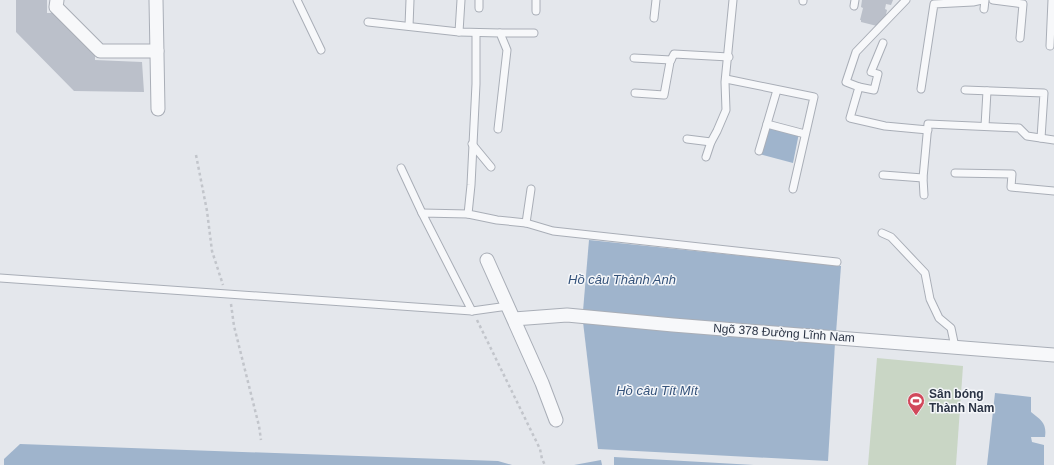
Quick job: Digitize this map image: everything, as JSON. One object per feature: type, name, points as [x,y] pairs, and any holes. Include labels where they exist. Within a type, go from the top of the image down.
[{"type":"street","points":[[56,0],[56,7],[100,51],[157,51]]},
{"type":"street","points":[[156,0],[158,109]]},
{"type":"street","points":[[488,260],[542,383],[556,420]]},
{"type":"street","name":"Ngõ 378 Đường Lĩnh Nam","points":[[514,319],[567,315],[1054,355]]},
{"type":"lane","points":[[297,0],[321,50]]},
{"type":"lane","points":[[409,26],[410,0]]},
{"type":"lane","points":[[459,32],[462,0]]},
{"type":"lane","points":[[479,0],[482,5]]},
{"type":"lane","points":[[536,0],[536,11]]},
{"type":"lane","points":[[654,18],[656,0]]},
{"type":"lane","points":[[706,157],[711,142],[726,110],[726,79],[733,0]]},
{"type":"lane","points":[[883,43],[871,72],[878,74],[874,90],[859,87],[846,82],[856,52],[906,0]]},
{"type":"lane","points":[[921,89],[934,4],[973,2],[982,0]]},
{"type":"lane","points":[[984,9],[985,0]]},
{"type":"lane","points":[[993,0],[1023,4],[1020,38]]},
{"type":"lane","points":[[1050,46],[1052,0]]},
{"type":"lane","points":[[368,22],[459,32],[534,34]]},
{"type":"lane","points":[[498,129],[507,50],[500,32]]},
{"type":"lane","points":[[468,214],[471,186],[476,84],[476,33]]},
{"type":"lane","points":[[635,93],[664,95],[671,60],[674,54],[729,57]]},
{"type":"lane","points":[[634,58],[671,60]]},
{"type":"lane","points":[[726,79],[814,97],[793,189]]},
{"type":"lane","points":[[859,87],[850,118],[884,126],[928,130]]},
{"type":"lane","points":[[759,151],[777,90]]},
{"type":"lane","points":[[965,90],[1044,93],[1041,138]]},
{"type":"lane","points":[[985,126],[987,91]]},
{"type":"lane","points":[[767,124],[805,134]]},
{"type":"lane","points":[[924,195],[923,178],[928,124],[1019,128],[1027,136],[1054,140]]},
{"type":"lane","points":[[687,139],[711,142]]},
{"type":"lane","points":[[472,144],[491,167]]},
{"type":"lane","points":[[401,168],[422,213],[472,311]]},
{"type":"lane","points":[[955,173],[1012,174],[1011,187],[1054,191]]},
{"type":"lane","points":[[883,175],[923,178]]},
{"type":"lane","points":[[526,223],[531,189]]},
{"type":"lane","points":[[422,213],[468,214],[497,220],[526,223],[553,231],[837,262]]},
{"type":"lane","points":[[882,233],[891,237],[925,273],[930,299],[939,318],[951,328],[955,346]]},
{"type":"lane","points":[[0,278],[472,311],[508,306]]},
{"type":"path","points":[[196,155],[206,205],[212,251],[227,293],[259,426],[261,440]]},
{"type":"path","points":[[472,311],[540,449],[545,465]]},
{"type":"green space","name":"Sân bóng Thành Nam","points":[[877,358],[963,366],[956,465],[868,465]]},
{"type":"water","points":[[767,127],[799,133],[793,163],[759,154]]},
{"type":"water","name":"Hồ câu Thành Anh","points":[[589,240],[841,266],[836,333],[583,311]]},
{"type":"water","name":"Hồ câu Tít Mít","points":[[583,322],[835,343],[828,461],[598,449]]},
{"type":"water","points":[[995,393],[1031,397],[1031,412],[1042,422],[1045,428],[1045,437],[1031,437],[1032,442],[1044,445],[1044,465],[987,465]]},
{"type":"water","points":[[20,444],[498,461],[512,465],[4,465],[4,459]]},
{"type":"water","points":[[614,457],[754,465],[614,465]]},
{"type":"water","points":[[601,460],[602,465],[574,465]]},
{"type":"building","points":[[16,0],[47,0],[47,13],[59,13],[95,49],[95,60],[142,62],[144,92],[74,91],[16,32]]},
{"type":"building","points":[[862,0],[893,0],[891,5],[886,4],[885,9],[887,10],[885,19],[883,19],[881,25],[878,24],[877,26],[861,22],[860,20],[863,8],[861,7]]},
{"type":"place","name":"Sân bóng Thành Nam","points":[[916,416]]}]
